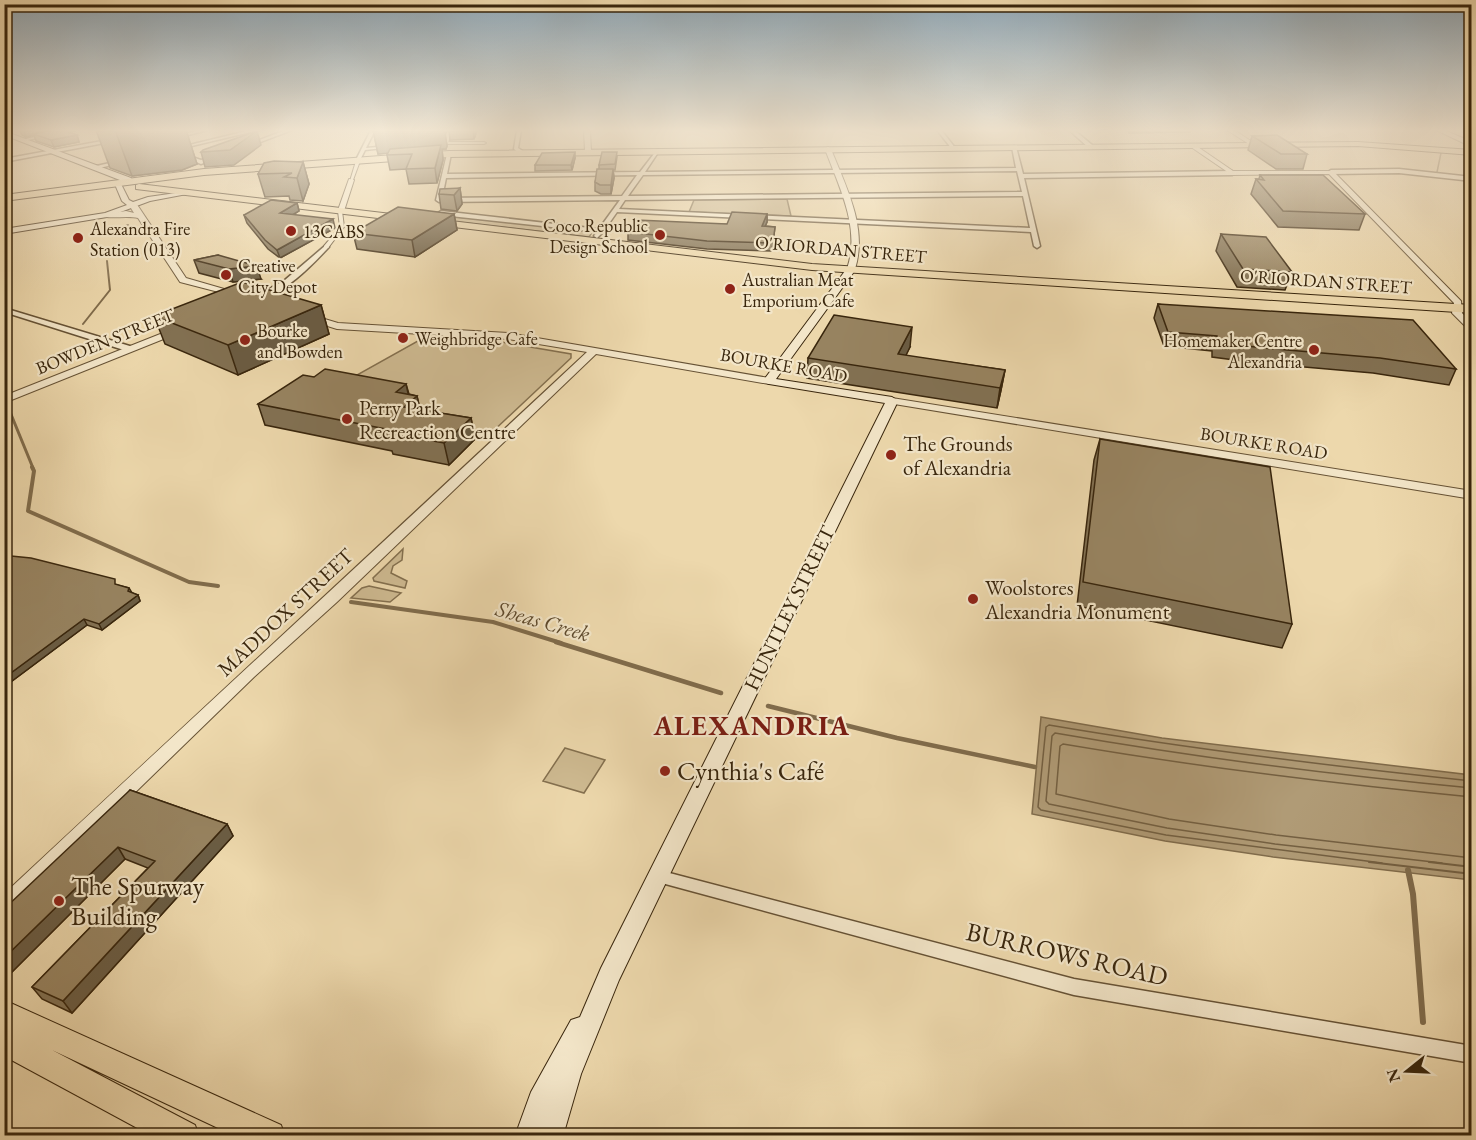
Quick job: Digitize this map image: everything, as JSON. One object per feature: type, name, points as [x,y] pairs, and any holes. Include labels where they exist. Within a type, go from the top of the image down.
[{"type":"main road","points":[[4,198],[113,183]]},
{"type":"main road","points":[[123,183],[132,203]]},
{"type":"main road","name":"O'RIORDAN STREET","points":[[128,183],[181,193]]},
{"type":"main road","name":"O'RIORDAN STREET","points":[[128,183],[181,193],[340,211],[433,217],[593,241],[807,266],[1472,309]]},
{"type":"main road","points":[[88,217],[132,203],[181,193]]},
{"type":"main road","points":[[4,232],[102,215],[132,203]]},
{"type":"main road","points":[[769,381],[851,269]]},
{"type":"main road","name":"BOURKE ROAD","points":[[769,381],[892,401]]},
{"type":"main road","name":"HUNTLEY STREET","points":[[528,1136],[540,1101],[609,976],[892,401]]},
{"type":"main road","name":"HUNTLEY STREET","points":[[550,1136],[569,1074],[609,976]]},
{"type":"main road","points":[[4,1013],[270,1136]]},
{"type":"main road","points":[[4,1040],[184,1136]]},
{"type":"street","points":[[233,307],[245,300],[272,292],[300,273],[326,247],[342,227],[340,211],[350,183]]},
{"type":"street","points":[[442,183],[433,217],[601,231]]},
{"type":"street","points":[[593,241],[634,183]]},
{"type":"street","points":[[840,183],[851,208],[853,222],[856,258],[851,269]]},
{"type":"street","points":[[1023,183],[1037,246]]},
{"type":"street","points":[[1342,183],[1458,303],[1457,313],[1472,330]]},
{"type":"street","points":[[439,200],[1025,194]]},
{"type":"street","points":[[132,203],[183,280],[245,300],[262,303]]},
{"type":"street","points":[[615,210],[1033,231]]},
{"type":"street","points":[[102,215],[126,213],[140,216]]},
{"type":"street","points":[[4,310],[130,349]]},
{"type":"street","name":"BOURKE ROAD","points":[[294,313],[337,326],[508,336],[769,381]]},
{"type":"street","name":"BOWDEN STREET","points":[[4,400],[192,324]]},
{"type":"street","name":"MADDOX STREET","points":[[4,907],[249,673],[332,599],[595,350]]},
{"type":"street","name":"BOURKE ROAD","points":[[892,401],[1472,495]]},
{"type":"street","name":"BURROWS ROAD","points":[[658,876],[1074,987],[1472,1055]]},
{"type":"shaded area","points":[[787,199],[791,216],[689,212],[694,200]]},
{"type":"shaded area","points":[[437,215],[593,231],[589,237],[432,219]]},
{"type":"shaded area","points":[[425,337],[501,342],[571,354],[571,358],[489,435],[416,422],[330,390]]},
{"type":"shaded area","points":[[403,549],[402,560],[393,566],[391,573],[407,581],[405,588],[374,581],[373,578]]},
{"type":"shaded area","points":[[369,586],[401,593],[390,602],[351,598],[362,588]]},
{"type":"shaded area","points":[[565,748],[605,760],[584,793],[543,781]]},
{"type":"water","points":[[1041,717],[1162,738],[1471,775],[1471,880],[1273,857],[1165,841],[1032,814]]},
{"type":"building","points":[[597,183],[611,183],[611,185]]},
{"type":"building","points":[[1260,183],[1332,183],[1365,214],[1283,211]]},
{"type":"building","points":[[460,188],[454,195],[439,194],[440,189]]},
{"type":"building","name":"13CABS","points":[[271,200],[297,203],[280,213],[333,219],[277,250],[265,240],[244,215]]},
{"type":"building","points":[[398,207],[454,214],[412,240],[353,233]]},
{"type":"building","points":[[732,212],[767,214],[762,226],[775,227],[773,243],[707,241],[628,232],[637,220],[727,224]]},
{"type":"building","points":[[1221,234],[1266,237],[1292,272],[1243,269]]},
{"type":"building","points":[[218,255],[257,266],[229,269],[194,260]]},
{"type":"building","points":[[242,282],[321,305],[228,345],[154,316]]},
{"type":"building","points":[[1158,304],[1413,320],[1456,369],[1380,358],[1263,348],[1217,342],[1217,336],[1168,332]]},
{"type":"building","points":[[834,315],[912,327],[898,354],[1005,370],[1000,388],[808,358]]},
{"type":"building","points":[[325,369],[406,384],[396,392],[417,396],[404,407],[471,418],[444,443],[388,433],[391,430],[258,404],[303,375],[314,377]]},
{"type":"building","points":[[1100,439],[1270,467],[1292,624],[1083,582]]},
{"type":"building","points":[[11,556],[31,558],[115,579],[115,584],[129,588],[128,591],[138,595],[99,624],[84,619],[4,678],[4,558]]},
{"type":"building","name":"The Spurway Building","points":[[130,790],[227,824],[63,1001],[32,987],[155,861],[118,847],[4,958],[4,909]]},
{"type":"waterway","name":"Sheas Creek","points":[[122,228],[128,225]]},
{"type":"waterway","name":"Sheas Creek","points":[[83,324],[110,290],[107,261]]},
{"type":"waterway","name":"Sheas Creek","points":[[8,407],[33,468]]},
{"type":"waterway","name":"Sheas Creek","points":[[32,467],[34,471],[28,511],[189,582],[218,586]]},
{"type":"waterway","name":"Sheas Creek","points":[[351,602],[493,622],[561,643]]},
{"type":"waterway","name":"Sheas Creek","points":[[556,642],[721,693]]},
{"type":"waterway","name":"Sheas Creek","points":[[768,706],[897,738],[1035,767]]},
{"type":"waterway","points":[[1408,870],[1413,894],[1423,1022]]},
{"type":"place","name":"13CABS","points":[[291,231]]},
{"type":"place","name":"Coco Republic Design School","points":[[660,235]]},
{"type":"place","name":"Alexandra Fire Station (013)","points":[[78,238]]},
{"type":"place","name":"Creative City Depot","points":[[226,275]]},
{"type":"place","name":"Australian Meat Emporium Cafe","points":[[730,289]]},
{"type":"place","name":"Weighbridge Cafe","points":[[403,338]]},
{"type":"place","name":"Bourke and Bowden","points":[[245,340]]},
{"type":"place","name":"Homemaker Centre Alexandria","points":[[1314,350]]},
{"type":"place","name":"Perry Park Recreaction Centre","points":[[347,419]]},
{"type":"place","name":"The Grounds of Alexandria","points":[[891,455]]},
{"type":"place","name":"Woolstores Alexandria Monument","points":[[973,599]]},
{"type":"place","name":"Cynthia's Café","points":[[665,771]]},
{"type":"place","name":"The Spurway Building","points":[[59,901]]},
{"type":"district","name":"ALEXANDRIA","points":[[752,725]]}]
